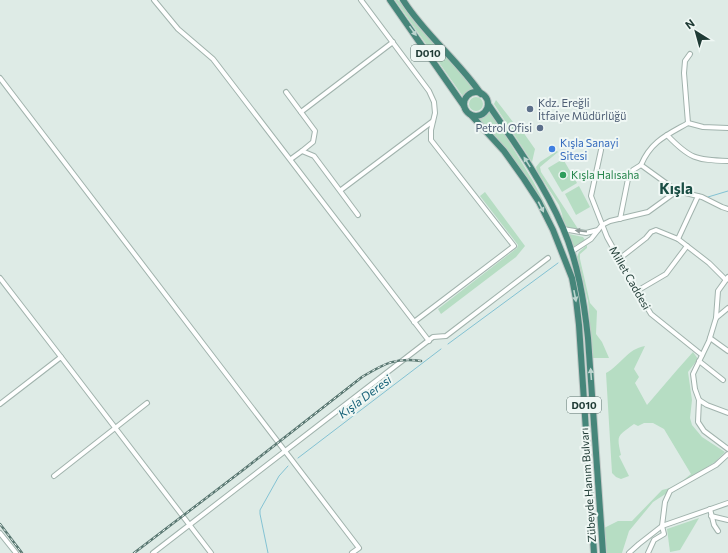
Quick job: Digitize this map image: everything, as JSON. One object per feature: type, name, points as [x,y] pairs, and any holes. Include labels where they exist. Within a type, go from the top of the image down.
[{"type":"highway","name":"Zübeyde Hanım Bulvarı","points":[[390,0],[416,35],[466,110],[504,151],[539,202],[553,230],[572,278],[579,325],[594,553]]},
{"type":"highway","name":"Zübeyde Hanım Bulvarı","points":[[403,0],[411,12],[486,98],[488,104],[530,168],[563,229],[571,252],[585,307],[603,553]]},
{"type":"highway","points":[[464,106],[465,99],[470,94],[481,94]]},
{"type":"highway","points":[[471,115],[479,116],[483,114],[486,111],[488,104]]},
{"type":"street","points":[[154,0],[178,29],[213,59],[429,341]]},
{"type":"street","points":[[361,0],[429,91],[434,102],[435,113],[431,130],[431,140],[514,246],[414,322]]},
{"type":"street","points":[[301,112],[392,42]]},
{"type":"street","points":[[688,123],[684,73],[685,61],[690,54]]},
{"type":"street","points":[[0,78],[359,548],[352,553]]},
{"type":"street","points":[[286,92],[315,131],[313,142],[291,159]]},
{"type":"street","points":[[341,190],[433,121]]},
{"type":"street","points":[[620,219],[628,180],[633,170],[641,165],[646,154],[659,140],[688,123],[703,127],[728,128]]},
{"type":"street","points":[[667,135],[682,150],[691,156],[704,160],[728,161]]},
{"type":"street","name":"Millet Caddesi","points":[[601,150],[591,196],[607,237],[651,314],[702,355]]},
{"type":"street","points":[[302,151],[314,156],[341,190],[358,215]]},
{"type":"street","points":[[641,165],[677,191],[698,196],[728,209]]},
{"type":"street","points":[[571,252],[591,239],[602,225],[610,221],[648,212],[677,191]]},
{"type":"street","points":[[678,239],[698,196]]},
{"type":"street","points":[[563,229],[586,233],[598,230]]},
{"type":"street","points":[[619,259],[646,238],[651,232],[656,230],[678,239],[727,278],[718,290],[716,318],[710,338],[693,374],[695,389],[699,400],[698,422],[704,431],[728,449]]},
{"type":"street","points":[[637,291],[666,274],[687,246]]},
{"type":"street","points":[[153,553],[433,337],[446,336],[548,258]]},
{"type":"street","points":[[0,278],[211,553]]},
{"type":"street","points":[[716,318],[728,308]]},
{"type":"street","points":[[710,338],[728,351]]},
{"type":"street","points":[[0,404],[61,357]]},
{"type":"street","points":[[699,361],[724,380]]},
{"type":"street","points":[[699,400],[707,405],[728,413]]},
{"type":"street","points":[[54,476],[147,403]]},
{"type":"street","points":[[648,553],[648,549],[654,540],[664,534],[662,526],[665,502],[670,491],[687,483],[716,465],[728,454]]},
{"type":"street","points":[[629,553],[662,526],[728,503]]},
{"type":"street","points":[[710,509],[714,525],[718,531]]},
{"type":"street","points":[[711,516],[728,520]]},
{"type":"street","points":[[0,533],[16,553]]},
{"type":"green space","points":[[395,0],[398,0],[475,90],[468,93],[464,98]]},
{"type":"green space","points":[[473,97],[479,97],[483,101],[483,107],[479,111],[473,111],[469,107],[469,101]]},
{"type":"green space","points":[[496,100],[535,149],[532,162],[494,104]]},
{"type":"green space","points":[[490,110],[533,181],[554,221],[531,183],[478,119]]},
{"type":"green space","points":[[557,151],[558,152],[540,167],[541,172],[580,232],[567,227],[563,220],[559,205],[537,171],[536,167],[540,162]]},
{"type":"green space","name":"Kışla Halısaha","points":[[563,159],[577,183],[562,192],[548,168]]},
{"type":"green space","name":"Kışla Halısaha","points":[[579,186],[590,207],[576,215],[565,194]]},
{"type":"green space","points":[[485,192],[525,246],[516,257],[441,314],[438,309],[517,248],[518,245],[480,196]]},
{"type":"green space","points":[[569,234],[583,237],[585,240],[573,247]]},
{"type":"green space","points":[[587,245],[587,248],[580,254],[580,259],[590,303],[597,311],[596,334],[602,342],[609,358],[593,358],[588,301],[577,257],[579,252]]},
{"type":"green space","points":[[645,346],[634,369],[639,377],[635,383],[647,405],[693,352],[698,359],[688,372],[692,400],[690,418],[692,425],[702,437],[725,452],[715,462],[653,502],[629,531],[622,553],[607,553],[604,528],[618,521],[632,521],[662,490],[680,483],[691,474],[664,429],[653,423],[644,423],[638,426],[634,424],[620,436],[619,443],[621,455],[619,456],[629,476],[621,479],[612,473],[606,373],[633,350]]},
{"type":"green space","points":[[699,518],[680,550],[670,552],[667,529]]},
{"type":"waterway","name":"Kışla Deresi","points":[[708,197],[728,191]]},
{"type":"waterway","name":"Kışla Deresi","points":[[448,344],[558,263]]},
{"type":"waterway","name":"Kışla Deresi","points":[[298,458],[441,349]]},
{"type":"waterway","name":"Kışla Deresi","points":[[268,553],[260,510],[279,476],[288,466]]},
{"type":"railway","points":[[134,553],[362,377],[383,365],[397,361],[421,361]]},
{"type":"railway","points":[[0,524],[22,553]]},
{"type":"place","name":"Kdz. Ereğli İtfaiye Müdürlüğü","points":[[530,109]]},
{"type":"place","name":"Petrol Ofisi","points":[[540,128]]},
{"type":"place","name":"Kışla Sanayi Sitesi","points":[[552,149]]},
{"type":"place","name":"Kışla Halısaha","points":[[563,175]]},
{"type":"district","name":"Kışla","points":[[676,189]]}]
